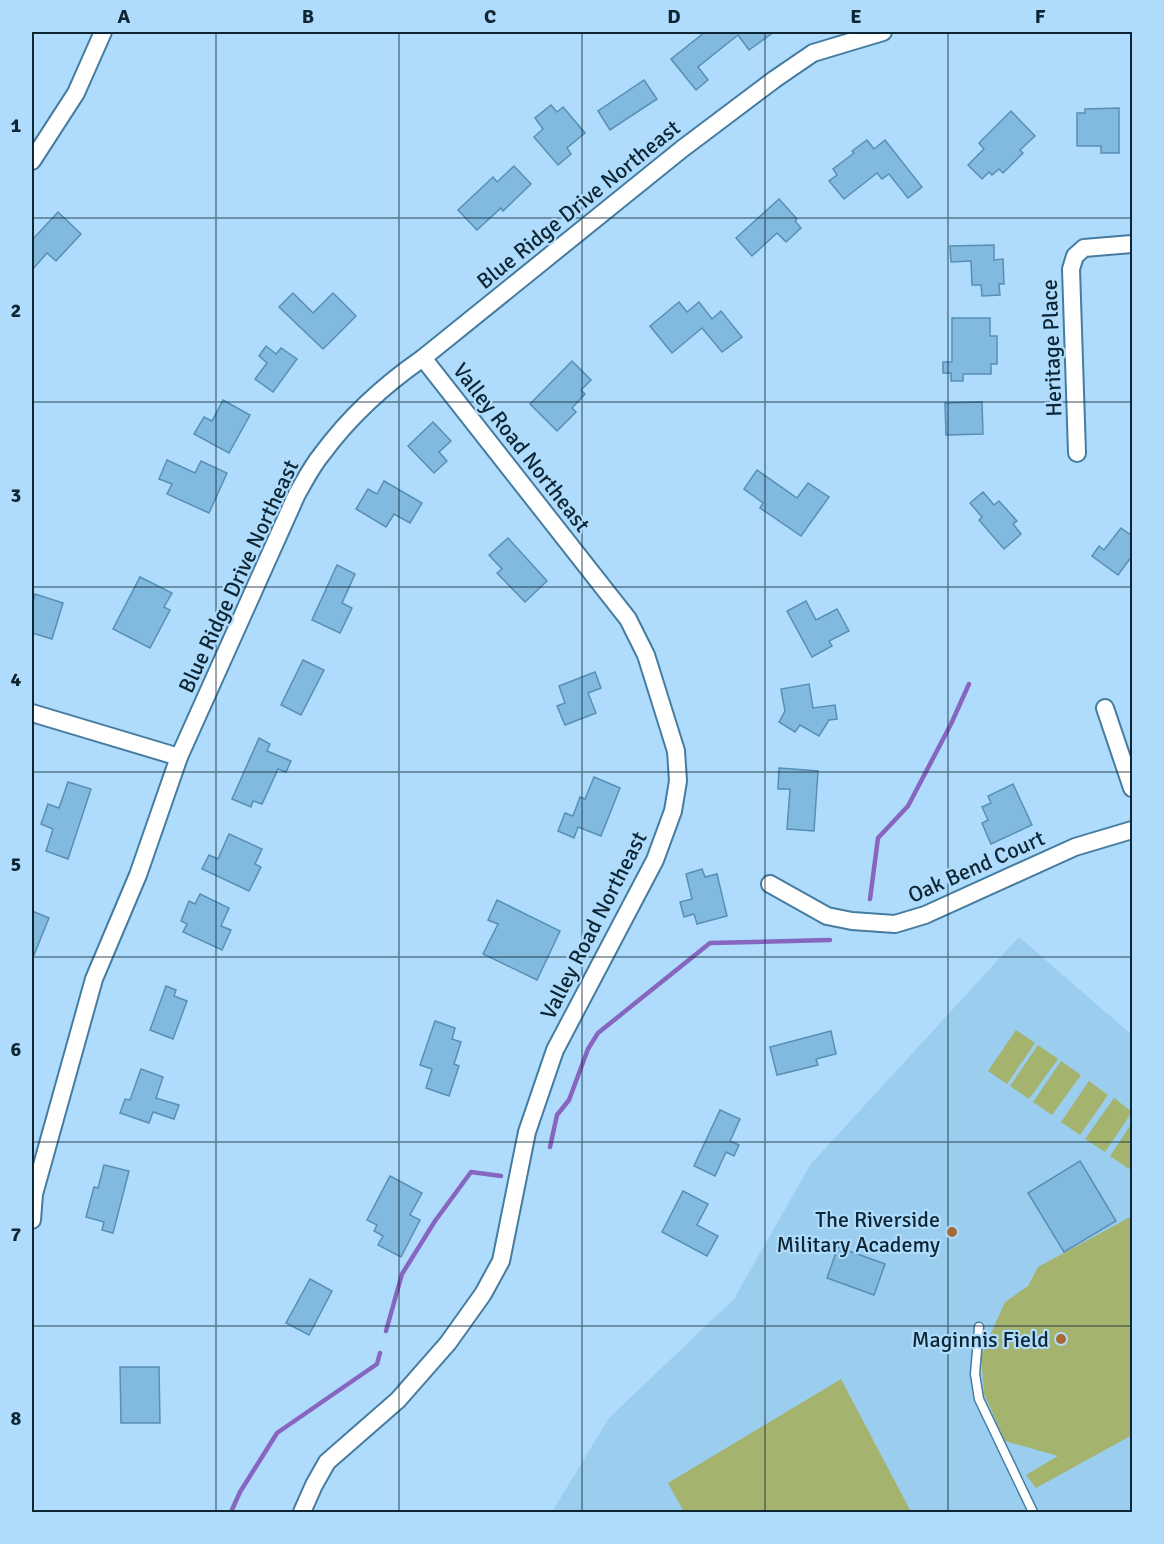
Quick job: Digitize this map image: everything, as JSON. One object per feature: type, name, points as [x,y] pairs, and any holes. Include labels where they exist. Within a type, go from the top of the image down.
[{"type":"street","points":[[32,161],[76,93],[103,32]]},
{"type":"street","name":"Blue Ridge Drive Northeast","points":[[32,1220],[34,1194],[94,979],[138,875],[179,757],[297,494],[320,456],[348,421],[390,381],[423,358],[682,149],[813,53],[883,32]]},
{"type":"street","name":"Heritage Place","points":[[1077,453],[1071,268],[1075,256],[1084,248],[1127,244]]},
{"type":"street","name":"Valley Road Northeast","points":[[302,1512],[327,1462],[398,1400],[448,1343],[483,1294],[501,1261],[527,1132],[555,1050],[655,860],[673,812],[678,781],[676,751],[646,655],[628,619],[423,358]]},
{"type":"street","points":[[1105,708],[1132,788]]},
{"type":"street","points":[[32,713],[179,757]]},
{"type":"street","name":"Oak Bend Court","points":[[770,884],[827,916],[852,921],[895,924],[925,915],[1075,847],[1132,830]]},
{"type":"lane","points":[[979,1327],[975,1374],[980,1399],[1033,1512]]},
{"type":"shaded area","name":"The Riverside Military Academy","points":[[1019,937],[1132,1035],[1132,1512],[552,1512],[609,1418],[734,1299],[810,1165]]},
{"type":"green space","points":[[1016,1030],[1035,1043],[1007,1084],[988,1071]]},
{"type":"green space","points":[[1038,1045],[1058,1059],[1029,1099],[1010,1086]]},
{"type":"green space","points":[[1061,1061],[1081,1075],[1052,1115],[1033,1102]]},
{"type":"green space","points":[[1089,1081],[1108,1095],[1080,1135],[1061,1122]]},
{"type":"green space","points":[[1114,1098],[1132,1112],[1105,1152],[1085,1139]]},
{"type":"green space","points":[[1132,1123],[1132,1163],[1129,1169],[1110,1156]]},
{"type":"green space","name":"Maginnis Field","points":[[1132,1216],[1132,1435],[1036,1488],[1026,1475],[1058,1456],[1005,1441],[984,1394],[981,1356],[1005,1302],[1028,1286],[1038,1267]]},
{"type":"green space","points":[[841,1379],[911,1512],[684,1512],[668,1483]]},
{"type":"building","points":[[705,32],[774,32],[749,50],[738,35],[698,67],[708,80],[696,90],[671,59]]},
{"type":"building","points":[[644,80],[657,99],[610,130],[598,111]]},
{"type":"building","points":[[551,105],[557,112],[563,107],[585,133],[567,148],[571,154],[558,165],[534,137],[543,129],[535,118]]},
{"type":"building","points":[[1119,108],[1119,153],[1101,153],[1101,146],[1077,146],[1077,113],[1085,113],[1085,109]]},
{"type":"building","points":[[1011,111],[1035,136],[1020,150],[1023,153],[1003,173],[999,169],[992,175],[989,172],[982,179],[968,165],[984,149],[979,143]]},
{"type":"building","points":[[867,140],[874,149],[885,140],[922,187],[908,198],[889,174],[882,179],[877,173],[844,199],[829,181],[837,175],[833,169]]},
{"type":"building","points":[[514,166],[531,184],[503,211],[501,208],[477,230],[458,210],[493,177],[497,182]]},
{"type":"building","points":[[779,199],[797,219],[795,221],[801,228],[786,242],[777,233],[752,256],[736,238]]},
{"type":"building","points":[[58,212],[81,234],[56,261],[47,253],[32,270],[32,240]]},
{"type":"building","points":[[994,245],[994,260],[1003,259],[1004,284],[999,284],[1000,295],[982,296],[981,285],[972,285],[971,261],[951,262],[950,246]]},
{"type":"building","points":[[293,293],[313,313],[333,293],[356,316],[323,349],[279,307]]},
{"type":"building","points":[[679,302],[687,312],[699,302],[712,319],[721,311],[742,337],[722,352],[702,328],[672,353],[650,326]]},
{"type":"building","points":[[952,318],[990,318],[990,336],[997,336],[997,364],[991,364],[991,374],[963,374],[963,381],[951,381],[951,373],[943,373],[943,362],[952,362]]},
{"type":"building","points":[[266,346],[276,354],[281,348],[297,359],[273,392],[255,379],[267,363],[259,356]]},
{"type":"building","points":[[572,361],[591,380],[581,390],[585,394],[572,408],[576,412],[557,431],[530,404]]},
{"type":"building","points":[[223,400],[250,415],[229,453],[194,434],[204,417],[212,421]]},
{"type":"building","points":[[982,402],[983,434],[946,435],[945,403]]},
{"type":"building","points":[[433,422],[451,441],[439,452],[447,461],[434,473],[408,446]]},
{"type":"building","points":[[167,460],[195,473],[201,461],[227,473],[209,513],[167,494],[172,484],[159,479]]},
{"type":"building","points":[[757,470],[797,498],[808,483],[829,497],[801,536],[760,508],[763,503],[744,489]]},
{"type":"building","points":[[384,481],[422,503],[410,523],[394,514],[386,527],[356,509],[368,489],[377,494]]},
{"type":"building","points":[[983,492],[994,505],[999,501],[1017,521],[1013,524],[1021,534],[1004,549],[979,520],[982,517],[970,503]]},
{"type":"building","points":[[1121,528],[1132,536],[1132,556],[1118,575],[1092,556],[1099,546],[1104,550]]},
{"type":"building","points":[[508,538],[547,581],[525,602],[497,573],[502,569],[489,555]]},
{"type":"building","points":[[337,565],[355,574],[342,603],[352,608],[340,633],[312,620]]},
{"type":"building","points":[[140,577],[172,593],[164,607],[170,610],[150,648],[113,629]]},
{"type":"building","points":[[35,594],[63,603],[52,639],[32,633],[32,607]]},
{"type":"building","points":[[806,601],[816,620],[837,609],[849,631],[829,641],[832,646],[812,657],[787,611]]},
{"type":"building","points":[[303,660],[324,670],[301,715],[281,705]]},
{"type":"building","points":[[595,672],[601,688],[588,693],[596,713],[565,725],[557,706],[565,703],[559,686]]},
{"type":"building","points":[[809,684],[813,708],[835,705],[837,719],[829,720],[819,736],[800,725],[795,732],[779,722],[785,711],[781,689]]},
{"type":"building","points":[[259,738],[270,744],[267,751],[291,761],[286,772],[278,769],[262,804],[253,801],[251,807],[232,799]]},
{"type":"building","points":[[779,768],[818,771],[814,831],[787,829],[790,789],[778,789]]},
{"type":"building","points":[[594,777],[620,788],[601,836],[578,827],[574,838],[558,831],[565,813],[573,816],[580,797],[585,799]]},
{"type":"building","points":[[68,782],[91,789],[68,859],[46,851],[53,829],[41,824],[48,804],[59,808]]},
{"type":"building","points":[[1013,784],[1032,825],[991,844],[982,823],[988,820],[982,807],[991,803],[988,796]]},
{"type":"building","points":[[229,834],[262,849],[255,864],[261,867],[249,891],[202,869],[209,855],[218,859]]},
{"type":"building","points":[[702,869],[705,877],[717,874],[727,916],[697,924],[694,914],[684,917],[680,902],[692,899],[686,874]]},
{"type":"building","points":[[200,894],[229,908],[221,926],[231,930],[222,950],[183,932],[187,924],[181,921],[189,901],[195,904]]},
{"type":"building","points":[[497,900],[560,931],[537,980],[483,954],[498,924],[488,920]]},
{"type":"building","points":[[32,911],[49,918],[32,960]]},
{"type":"building","points":[[166,986],[176,990],[174,996],[187,1001],[173,1039],[150,1030]]},
{"type":"building","points":[[435,1021],[455,1028],[452,1039],[461,1042],[454,1064],[459,1066],[449,1096],[426,1088],[432,1069],[420,1065]]},
{"type":"building","points":[[831,1031],[836,1054],[816,1059],[818,1065],[777,1075],[770,1047]]},
{"type":"building","points":[[141,1069],[163,1077],[156,1098],[179,1105],[174,1119],[153,1112],[149,1123],[120,1113],[125,1099],[130,1100]]},
{"type":"building","points":[[720,1110],[740,1119],[730,1141],[739,1145],[734,1156],[726,1152],[715,1176],[694,1166]]},
{"type":"building","points":[[1080,1161],[1116,1221],[1064,1252],[1028,1193]]},
{"type":"building","points":[[104,1165],[129,1171],[113,1233],[102,1230],[104,1222],[86,1217],[94,1187],[98,1188]]},
{"type":"building","points":[[390,1176],[422,1193],[410,1215],[420,1220],[401,1257],[378,1245],[383,1236],[374,1231],[377,1225],[367,1220]]},
{"type":"building","points":[[683,1191],[708,1204],[697,1225],[718,1236],[707,1256],[662,1232]]},
{"type":"building","points":[[838,1247],[885,1264],[874,1295],[827,1278]]},
{"type":"building","points":[[310,1279],[332,1291],[309,1335],[286,1323]]},
{"type":"building","points":[[120,1367],[159,1367],[160,1423],[121,1423]]},
{"type":"waterway","points":[[870,899],[878,838],[908,806],[969,684]]},
{"type":"waterway","points":[[550,1147],[557,1115],[569,1100],[588,1049],[598,1033],[710,943],[830,940]]},
{"type":"waterway","points":[[386,1331],[402,1274],[435,1221],[471,1172],[501,1176]]},
{"type":"waterway","points":[[231,1512],[240,1492],[277,1433],[377,1364],[380,1353]]},
{"type":"place","name":"The Riverside Military Academy","points":[[952,1232]]},
{"type":"place","name":"Maginnis Field","points":[[1061,1339]]}]
